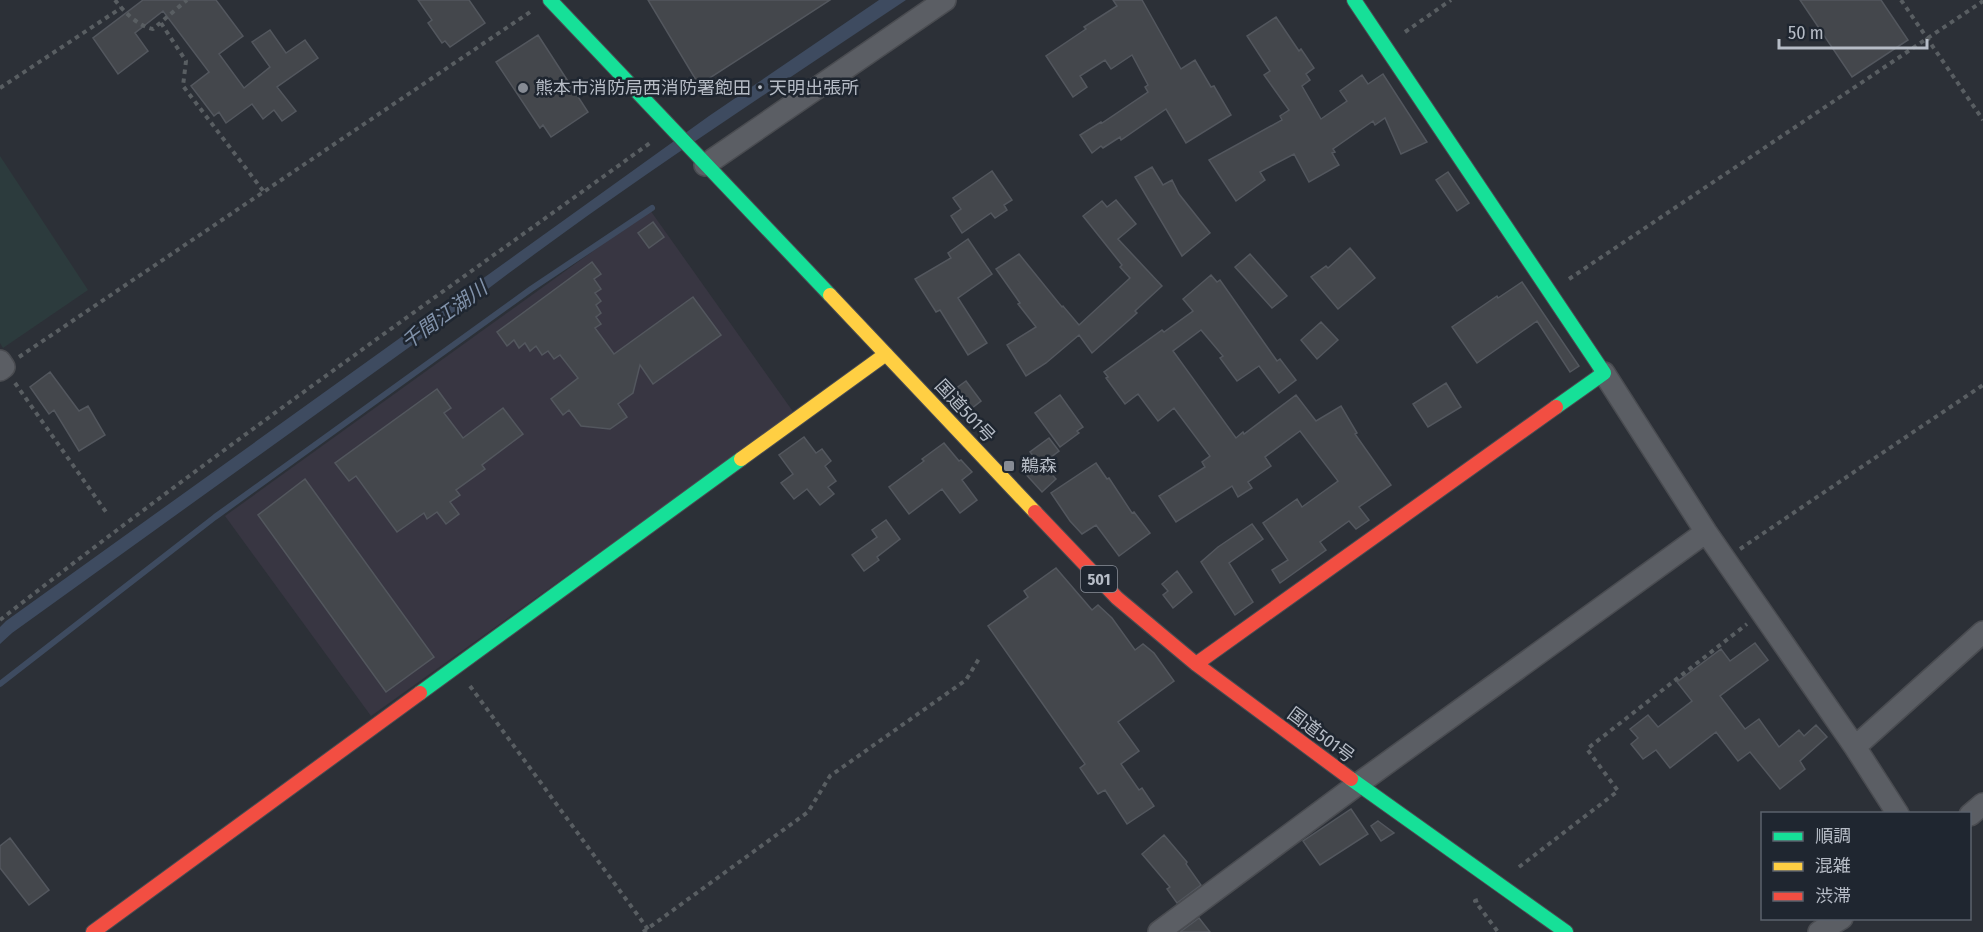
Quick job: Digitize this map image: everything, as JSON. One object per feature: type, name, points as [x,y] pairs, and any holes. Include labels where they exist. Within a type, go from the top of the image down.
[{"type":"main road","points":[[1196,664],[1604,373],[1354,0]]},
{"type":"main road","name":"国道501号","points":[[544,3],[700,159],[1117,598],[1196,664],[1358,784],[1566,932]]},
{"type":"main road","points":[[93,932],[886,354]]},
{"type":"street","points":[[700,159],[945,0]]},
{"type":"street","points":[[1604,373],[1706,532],[1897,812]]},
{"type":"street","points":[[1159,932],[1358,784],[1706,532]]},
{"type":"street","points":[[1855,747],[1983,633]]},
{"type":"street","points":[[1971,815],[1983,804]]},
{"type":"street","points":[[1818,932],[1839,920]]},
{"type":"path","points":[[116,0],[121,8],[144,27],[153,28],[187,0]]},
{"type":"path","points":[[1385,45],[1451,0]]},
{"type":"path","points":[[1901,0],[1983,120]]},
{"type":"path","points":[[1550,291],[1983,1]]},
{"type":"path","points":[[106,513],[1,366],[544,3]]},
{"type":"path","points":[[0,88],[121,8]]},
{"type":"path","points":[[161,23],[186,62],[183,86],[264,192]]},
{"type":"path","points":[[0,620],[109,535],[343,364],[672,131]]},
{"type":"path","points":[[1725,560],[1983,384]]},
{"type":"path","points":[[1498,932],[1475,901],[1618,791],[1587,749],[1761,612]]},
{"type":"path","points":[[643,932],[649,930],[808,812],[830,776],[966,680],[980,657]]},
{"type":"path","points":[[455,666],[649,930]]},
{"type":"shaded area","points":[[0,156],[88,290],[3,348],[0,343]]},
{"type":"shaded area","points":[[650,210],[794,413],[371,716],[225,516]]},
{"type":"water","name":"千間江湖川","points":[[879,0],[906,0],[677,153],[564,232],[454,315],[12,633],[0,644],[0,627],[6,621],[709,116]]},
{"type":"building","points":[[143,0],[216,0],[243,36],[219,54],[244,88],[270,67],[252,42],[270,30],[286,53],[305,40],[318,58],[277,87],[296,111],[282,121],[274,110],[263,119],[252,104],[226,123],[219,112],[214,116],[191,86],[209,72],[163,11],[135,33],[148,51],[118,74],[93,38]]},
{"type":"building","points":[[418,0],[469,0],[485,23],[450,47],[445,41],[442,43],[428,23],[432,20]]},
{"type":"building","points":[[648,0],[830,0],[699,85]]},
{"type":"building","points":[[1113,0],[1142,0],[1181,69],[1195,60],[1231,115],[1186,143],[1166,109],[1121,140],[1120,137],[1092,153],[1080,135],[1148,92],[1145,87],[1148,85],[1132,55],[1111,69],[1105,60],[1080,76],[1087,87],[1073,97],[1046,56],[1086,29],[1084,27],[1117,6]]},
{"type":"building","points":[[1800,0],[1881,0],[1908,40],[1852,77]]},
{"type":"building","points":[[1276,17],[1299,51],[1301,49],[1314,68],[1306,74],[1310,80],[1302,86],[1321,119],[1347,101],[1340,91],[1362,75],[1368,84],[1383,74],[1427,142],[1401,154],[1385,118],[1375,125],[1373,121],[1333,149],[1335,152],[1332,153],[1339,165],[1309,182],[1294,154],[1260,172],[1265,180],[1236,201],[1209,160],[1282,120],[1280,116],[1289,110],[1264,75],[1270,71],[1247,36]]},
{"type":"building","points":[[538,35],[588,112],[551,137],[543,125],[540,128],[496,62]]},
{"type":"building","points":[[1152,167],[1163,185],[1172,180],[1179,194],[1210,233],[1182,256],[1135,177]]},
{"type":"building","points":[[992,171],[1012,200],[1004,205],[1007,210],[995,218],[991,213],[962,233],[951,216],[961,209],[953,198]]},
{"type":"building","points":[[1448,172],[1469,203],[1457,211],[1436,180]]},
{"type":"building","points":[[1116,200],[1136,224],[1118,239],[1162,286],[1135,311],[1137,313],[1092,353],[1079,335],[1046,363],[1026,376],[1007,345],[1036,327],[996,269],[1019,254],[1079,325],[1130,278],[1083,216],[1102,201],[1107,207]]},
{"type":"building","points":[[653,222],[664,237],[649,248],[638,233]]},
{"type":"building","points":[[968,239],[992,274],[958,298],[987,343],[968,355],[940,310],[936,312],[915,279],[951,258],[948,253]]},
{"type":"building","points":[[1350,248],[1375,278],[1338,309],[1311,277],[1326,266],[1328,268]]},
{"type":"building","points":[[1250,254],[1287,296],[1272,308],[1235,267]]},
{"type":"building","points":[[592,262],[601,274],[594,279],[601,289],[595,293],[601,301],[596,305],[601,313],[596,317],[601,324],[595,328],[614,354],[693,297],[721,335],[653,384],[640,365],[633,393],[618,404],[627,417],[610,429],[581,426],[569,410],[563,415],[551,399],[578,378],[560,355],[554,359],[548,351],[542,355],[536,346],[530,351],[525,343],[519,348],[514,340],[507,346],[497,332]]},
{"type":"building","points":[[1211,275],[1217,282],[1220,280],[1277,361],[1280,359],[1296,380],[1279,393],[1259,366],[1237,381],[1220,358],[1223,356],[1201,330],[1173,351],[1236,438],[1296,395],[1316,421],[1341,406],[1357,433],[1355,434],[1391,485],[1359,507],[1369,520],[1356,529],[1349,521],[1320,542],[1326,550],[1280,583],[1272,570],[1288,560],[1263,523],[1297,499],[1302,507],[1338,481],[1300,431],[1265,457],[1271,466],[1248,482],[1252,488],[1238,497],[1232,486],[1176,522],[1159,496],[1205,467],[1202,462],[1210,456],[1174,408],[1158,421],[1138,394],[1125,404],[1104,372],[1162,330],[1164,332],[1193,311],[1183,299]]},
{"type":"building","points":[[1522,282],[1579,366],[1570,372],[1537,321],[1477,363],[1452,327]]},
{"type":"building","points":[[1321,322],[1338,340],[1317,359],[1301,340]]},
{"type":"building","points":[[50,372],[79,411],[88,406],[105,435],[79,451],[54,410],[49,414],[30,387]]},
{"type":"building","points":[[966,381],[981,401],[967,412],[951,392]]},
{"type":"building","points":[[1446,383],[1461,407],[1428,427],[1413,404]]},
{"type":"building","points":[[437,389],[451,408],[444,413],[463,438],[503,408],[523,434],[482,465],[485,469],[456,490],[460,495],[450,502],[459,514],[446,524],[437,512],[427,519],[424,513],[397,532],[356,476],[349,481],[335,463]]},
{"type":"building","points":[[1060,395],[1083,427],[1077,431],[1079,433],[1060,447],[1035,413]]},
{"type":"building","points":[[804,437],[816,453],[822,449],[831,461],[825,466],[836,481],[828,487],[834,494],[820,505],[807,489],[794,499],[781,483],[793,474],[779,455]]},
{"type":"building","points":[[1049,438],[1059,451],[1042,464],[1056,479],[1042,492],[1022,470],[1035,458],[1030,452]]},
{"type":"building","points":[[944,443],[972,472],[962,480],[977,500],[960,513],[942,489],[909,514],[889,487]]},
{"type":"building","points":[[1096,463],[1132,513],[1134,512],[1150,533],[1119,556],[1096,525],[1082,534],[1051,493]]},
{"type":"building","points":[[305,479],[434,657],[386,692],[258,515]]},
{"type":"building","points":[[886,520],[900,539],[877,557],[879,560],[864,571],[852,555],[877,537],[872,530]]},
{"type":"building","points":[[1252,524],[1263,539],[1229,563],[1253,602],[1235,615],[1201,562],[1218,547]]},
{"type":"building","points":[[1056,568],[1092,610],[1098,605],[1112,618],[1135,650],[1143,644],[1154,653],[1174,681],[1118,722],[1139,751],[1121,764],[1139,790],[1142,788],[1154,806],[1127,824],[1105,790],[1098,794],[1080,768],[1085,764],[988,626],[1028,597],[1024,591]]},
{"type":"building","points":[[1177,571],[1192,592],[1173,608],[1163,595],[1168,591],[1162,584]]},
{"type":"building","points":[[1755,643],[1768,660],[1720,696],[1745,729],[1759,719],[1779,747],[1799,730],[1804,736],[1816,725],[1827,737],[1800,761],[1805,769],[1780,789],[1750,752],[1738,761],[1716,732],[1670,768],[1656,750],[1643,759],[1631,744],[1638,738],[1630,729],[1648,715],[1658,727],[1692,701],[1677,682],[1721,649],[1730,661]]},
{"type":"building","points":[[1351,809],[1368,834],[1320,865],[1303,841]]},
{"type":"building","points":[[1378,821],[1394,833],[1381,841],[1371,826]]},
{"type":"building","points":[[1164,835],[1187,862],[1186,864],[1201,885],[1177,903],[1167,889],[1170,887],[1142,854]]},
{"type":"building","points":[[10,838],[49,890],[29,905],[0,868],[0,846]]},
{"type":"building","points":[[1199,918],[1210,932],[1180,932]]},
{"type":"waterway","points":[[0,684],[215,517],[531,289],[652,208]]},
{"type":"traffic: fast","points":[[550,0],[830,295]]},
{"type":"traffic: fast","points":[[1354,0],[1604,373],[1556,407]]},
{"type":"traffic: fast","points":[[420,693],[741,459]]},
{"type":"traffic: fast","points":[[1351,779],[1566,932]]},
{"type":"traffic: slow","points":[[830,295],[1035,512]]},
{"type":"traffic: slow","points":[[741,459],[886,354]]},
{"type":"traffic: jam","points":[[1196,664],[1556,407]]},
{"type":"traffic: jam","points":[[1035,512],[1117,598],[1196,664],[1351,779]]},
{"type":"traffic: jam","points":[[93,932],[420,693]]},
{"type":"place","name":"熊本市消防局西消防署飽田・天明出張所","points":[[523,88]]},
{"type":"place","name":"鵜森","points":[[1009,466]]}]
